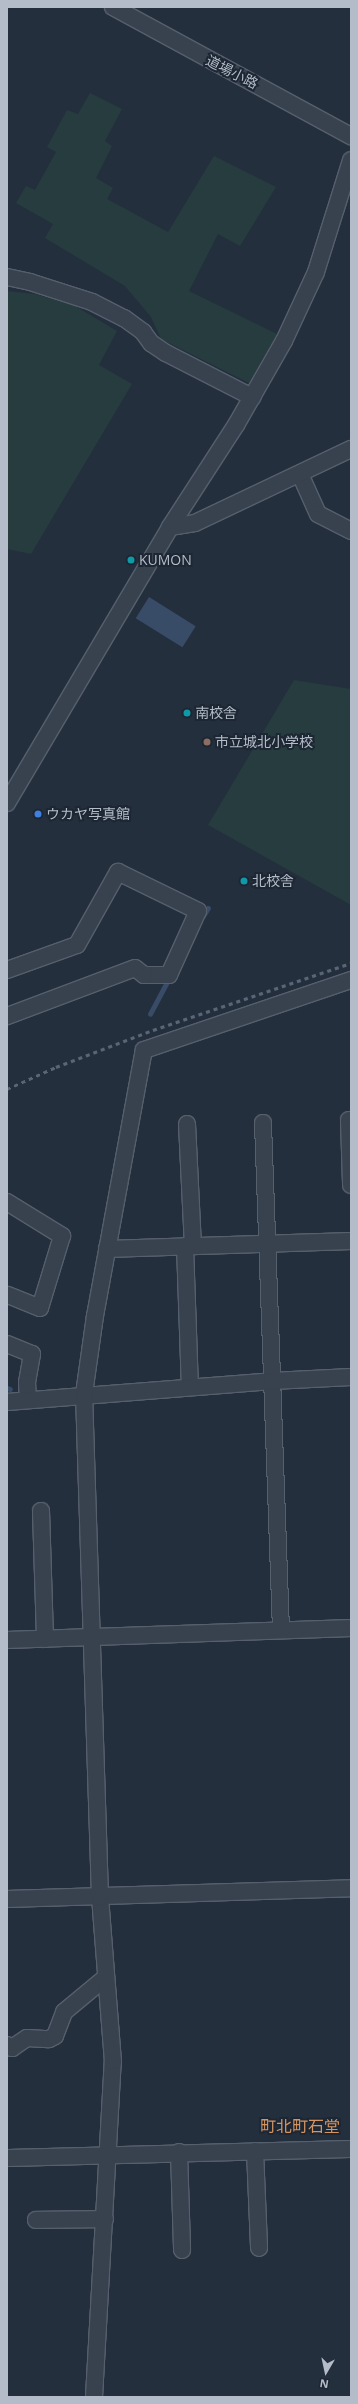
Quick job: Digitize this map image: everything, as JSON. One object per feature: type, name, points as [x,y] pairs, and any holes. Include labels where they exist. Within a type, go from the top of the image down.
[{"type":"street","name":"道場小路","points":[[113,7],[351,136]]},
{"type":"street","points":[[7,803],[170,527],[252,397],[284,341],[316,272],[351,160]]},
{"type":"street","points":[[7,277],[30,282],[98,305],[124,318],[143,332],[151,344],[166,353],[252,397]]},
{"type":"street","points":[[170,527],[194,523],[350,452]]},
{"type":"street","points":[[300,474],[318,514],[351,531]]},
{"type":"street","points":[[7,970],[77,945],[118,872],[198,911],[169,975],[144,975],[135,968],[7,1016]]},
{"type":"street","points":[[94,2397],[113,2062],[100,1897],[84,1394],[108,1249],[144,1050],[351,980]]},
{"type":"street","points":[[349,1120],[351,1185]]},
{"type":"street","points":[[263,1122],[266,1244],[281,1630]]},
{"type":"street","points":[[187,1124],[190,1387]]},
{"type":"street","points":[[7,1202],[62,1236],[40,1308],[7,1295]]},
{"type":"street","points":[[108,1249],[351,1241]]},
{"type":"street","points":[[7,1344],[32,1354],[27,1382],[28,1400]]},
{"type":"street","points":[[7,1402],[84,1394],[272,1381],[351,1378]]},
{"type":"street","points":[[41,1511],[46,1639]]},
{"type":"street","points":[[7,1640],[351,1628]]},
{"type":"street","points":[[7,1900],[351,1888]]},
{"type":"street","points":[[7,2045],[12,2048],[27,2038],[49,2039],[55,2036],[64,2012],[106,1977]]},
{"type":"street","points":[[7,2158],[179,2152],[351,2149]]},
{"type":"street","points":[[256,2151],[259,2248]]},
{"type":"street","points":[[179,2152],[182,2250]]},
{"type":"street","points":[[36,2220],[105,2219]]},
{"type":"green space","points":[[90,93],[122,109],[105,141],[112,146],[96,178],[113,188],[107,199],[168,232],[214,156],[276,187],[240,246],[218,234],[189,291],[277,334],[249,383],[161,339],[151,317],[125,286],[45,238],[53,224],[16,203],[26,186],[35,190],[56,152],[47,147],[67,110],[78,114]]},
{"type":"green space","points":[[7,291],[35,294],[75,306],[117,331],[99,365],[132,384],[31,554],[7,549]]},
{"type":"green space","points":[[294,680],[351,689],[351,905],[208,825]]},
{"type":"water","points":[[149,597],[196,626],[182,647],[136,618]]},
{"type":"waterway","points":[[203,916],[208,908]]},
{"type":"waterway","points":[[150,1014],[169,979]]},
{"type":"railway","points":[[7,1089],[56,1067],[153,1030],[351,963]]},
{"type":"place","name":"KUMON","points":[[131,560]]},
{"type":"place","name":"南校舎","points":[[187,713]]},
{"type":"place","name":"市立城北小学校","points":[[207,742]]},
{"type":"place","name":"ウカヤ写真館","points":[[38,814]]},
{"type":"place","name":"北校舎","points":[[244,881]]},
{"type":"district","name":"町北町石堂","points":[[300,2126]]}]
